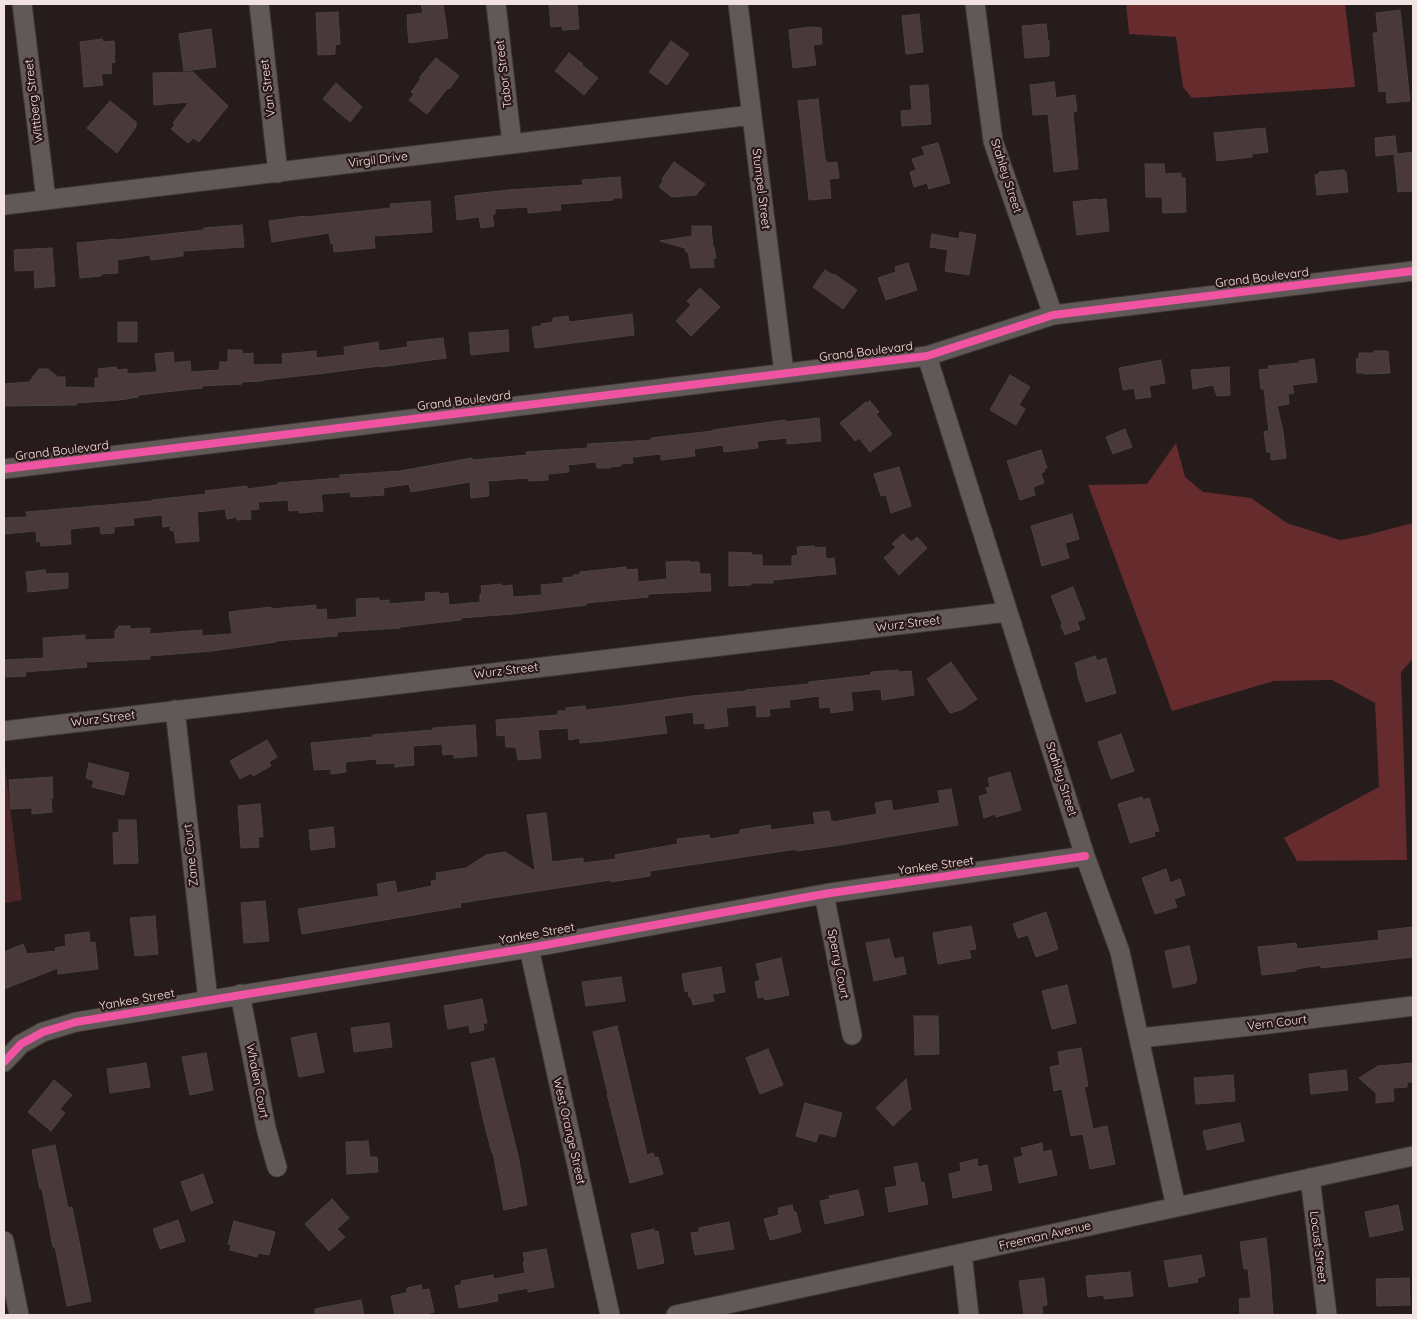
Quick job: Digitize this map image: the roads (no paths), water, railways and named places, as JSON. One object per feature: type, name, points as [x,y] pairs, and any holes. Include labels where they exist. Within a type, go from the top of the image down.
[{"type":"street","name":"Wittberg Street","points":[[22,4],[46,199]]},
{"type":"street","name":"Van Street","points":[[259,4],[278,173]]},
{"type":"street","name":"Tabor Street","points":[[496,4],[512,144]]},
{"type":"street","name":"Stumpel Street","points":[[738,4],[784,373]]},
{"type":"street","name":"Stahley Street","points":[[976,4],[993,141],[1053,314]]},
{"type":"street","name":"Virgil Drive","points":[[4,205],[752,115]]},
{"type":"street","name":"Grand Boulevard","points":[[4,469],[927,356],[1053,314],[1413,272]]},
{"type":"street","name":"Stahley Street","points":[[927,356],[1086,856],[1120,952],[1176,1207]]},
{"type":"street","name":"Wurz Street","points":[[4,731],[1007,612]]},
{"type":"street","name":"Zane Court","points":[[175,710],[208,1000]]},
{"type":"street","name":"Yankee Street","points":[[4,1062],[21,1044],[43,1032],[76,1022],[529,948],[824,894],[1086,856]]},
{"type":"street","name":"Sperry Court","points":[[824,894],[852,1035]]},
{"type":"street","name":"West Orange Street","points":[[529,948],[610,1315]]},
{"type":"street","name":"Whalen Court","points":[[240,994],[266,1128],[277,1167]]},
{"type":"street","name":"Vern Court","points":[[1140,1038],[1413,1006]]},
{"type":"street","name":"Freeman Avenue","points":[[676,1315],[1413,1156]]},
{"type":"street","name":"Locust Street","points":[[1310,1178],[1327,1315]]},
{"type":"street","points":[[4,1241],[20,1315]]},
{"type":"street","points":[[962,1254],[969,1315]]}]
